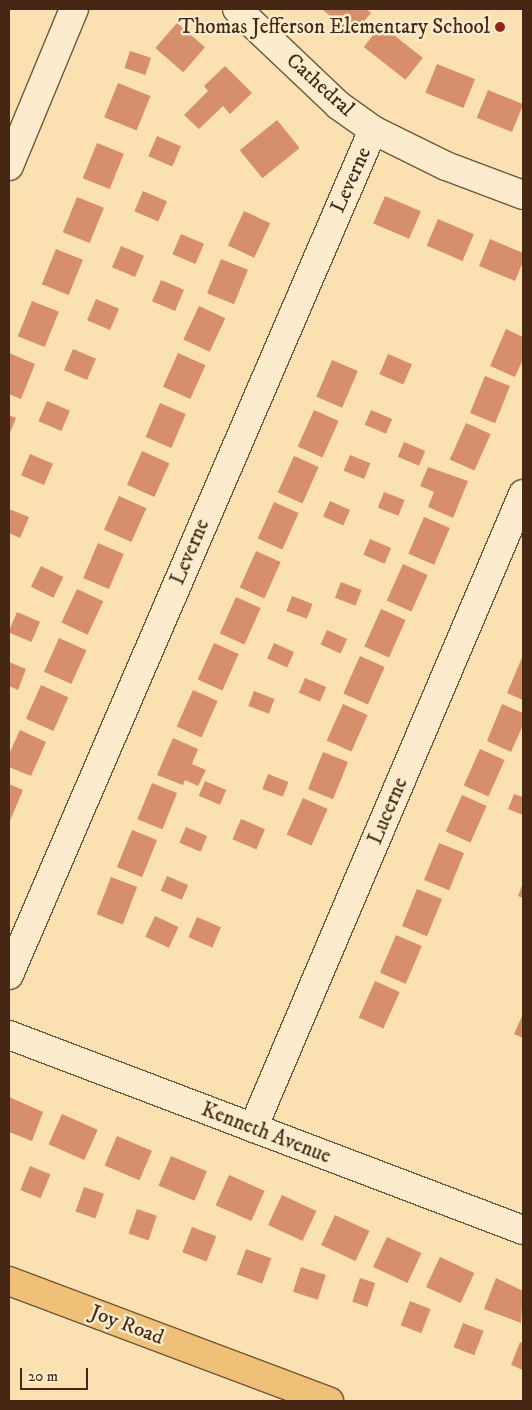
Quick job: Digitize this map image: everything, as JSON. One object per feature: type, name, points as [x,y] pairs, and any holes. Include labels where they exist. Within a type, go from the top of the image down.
[{"type":"main road","name":"Joy Road","points":[[9,1281],[285,1393],[330,1401]]},
{"type":"street","points":[[9,166],[74,9]]},
{"type":"street","name":"Cathedral","points":[[237,9],[338,104],[373,130],[446,166],[523,195]]},
{"type":"street","name":"Leverne","points":[[9,975],[373,130]]},
{"type":"street","name":"Lucerne","points":[[253,1128],[523,494]]},
{"type":"street","name":"Kenneth Avenue","points":[[9,1035],[253,1128],[522,1227]]},
{"type":"building","points":[[322,9],[366,9],[371,13],[352,35]]},
{"type":"building","points":[[177,23],[205,47],[183,72],[155,48]]},
{"type":"building","points":[[381,25],[423,58],[406,80],[364,47]]},
{"type":"building","points":[[130,51],[151,58],[145,75],[124,68]]},
{"type":"building","points":[[437,64],[475,79],[463,108],[425,93]]},
{"type":"building","points":[[225,66],[252,93],[230,114],[223,106],[199,129],[184,115],[208,91],[204,86]]},
{"type":"building","points":[[118,83],[150,96],[137,130],[104,117]]},
{"type":"building","points":[[488,90],[523,104],[512,132],[477,118]]},
{"type":"building","points":[[277,120],[300,148],[262,178],[240,150]]},
{"type":"building","points":[[157,136],[181,146],[172,166],[148,156]]},
{"type":"building","points":[[97,143],[124,154],[110,189],[83,178]]},
{"type":"building","points":[[143,191],[167,201],[158,221],[134,211]]},
{"type":"building","points":[[385,196],[421,211],[409,239],[373,224]]},
{"type":"building","points":[[77,197],[104,208],[90,243],[63,232]]},
{"type":"building","points":[[244,211],[270,223],[254,258],[228,245]]},
{"type":"building","points":[[438,219],[474,234],[463,261],[427,246]]},
{"type":"building","points":[[181,234],[204,244],[195,264],[172,254]]},
{"type":"building","points":[[490,239],[523,253],[523,262],[515,281],[479,266]]},
{"type":"building","points":[[121,246],[144,256],[135,277],[112,267]]},
{"type":"building","points":[[56,249],[83,260],[69,295],[42,284]]},
{"type":"building","points":[[221,259],[248,270],[234,304],[207,293]]},
{"type":"building","points":[[161,280],[184,290],[175,311],[152,301]]},
{"type":"building","points":[[96,299],[119,309],[110,330],[87,320]]},
{"type":"building","points":[[32,301],[59,312],[45,347],[18,336]]},
{"type":"building","points":[[199,306],[225,318],[210,352],[183,340]]},
{"type":"building","points":[[506,329],[523,337],[523,359],[515,377],[490,366]]},
{"type":"building","points":[[73,349],[96,359],[87,380],[64,370]]},
{"type":"building","points":[[9,353],[35,364],[21,399],[9,394]]},
{"type":"building","points":[[178,353],[205,365],[190,399],[163,387]]},
{"type":"building","points":[[388,354],[412,364],[403,384],[379,374]]},
{"type":"building","points":[[332,360],[358,371],[342,408],[316,397]]},
{"type":"building","points":[[485,376],[510,386],[495,423],[470,413]]},
{"type":"building","points":[[47,401],[70,411],[61,431],[38,421]]},
{"type":"building","points":[[160,403],[186,414],[171,448],[146,437]]},
{"type":"building","points":[[314,410],[339,421],[322,458],[298,447]]},
{"type":"building","points":[[371,410],[392,419],[386,434],[365,425]]},
{"type":"building","points":[[9,415],[16,418],[9,435]]},
{"type":"building","points":[[466,423],[491,434],[474,471],[450,460]]},
{"type":"building","points":[[404,442],[425,451],[419,466],[398,457]]},
{"type":"building","points":[[142,451],[169,463],[154,497],[127,485]]},
{"type":"building","points":[[30,454],[53,464],[44,485],[21,475]]},
{"type":"building","points":[[350,455],[370,463],[364,479],[344,471]]},
{"type":"building","points":[[294,456],[319,467],[302,504],[278,493]]},
{"type":"building","points":[[428,467],[468,481],[453,518],[428,507],[434,492],[420,486]]},
{"type":"building","points":[[384,492],[405,500],[398,516],[378,508]]},
{"type":"building","points":[[119,496],[146,508],[131,542],[104,530]]},
{"type":"building","points":[[330,501],[350,510],[343,525],[323,517]]},
{"type":"building","points":[[274,502],[299,513],[282,550],[258,539]]},
{"type":"building","points":[[9,509],[29,517],[20,538],[9,533]]},
{"type":"building","points":[[424,517],[450,528],[434,565],[408,554]]},
{"type":"building","points":[[370,539],[391,548],[385,564],[363,555]]},
{"type":"building","points":[[98,543],[124,554],[109,589],[83,578]]},
{"type":"building","points":[[256,551],[281,562],[264,599],[240,588]]},
{"type":"building","points":[[403,564],[428,575],[411,612],[387,601]]},
{"type":"building","points":[[41,566],[63,577],[53,598],[31,587]]},
{"type":"building","points":[[341,582],[362,590],[355,606],[335,598]]},
{"type":"building","points":[[77,589],[103,601],[88,635],[61,623]]},
{"type":"building","points":[[292,596],[313,604],[307,619],[286,611]]},
{"type":"building","points":[[236,597],[261,608],[244,645],[220,634]]},
{"type":"building","points":[[381,609],[406,620],[389,657],[364,646]]},
{"type":"building","points":[[17,612],[40,622],[31,642],[9,633]]},
{"type":"building","points":[[327,630],[347,639],[341,654],[320,645]]},
{"type":"building","points":[[59,638],[86,650],[71,684],[44,672]]},
{"type":"building","points":[[214,643],[239,654],[222,691],[198,680]]},
{"type":"building","points":[[274,643],[294,652],[287,667],[267,659]]},
{"type":"building","points":[[523,655],[523,700],[507,693]]},
{"type":"building","points":[[360,656],[385,667],[368,704],[343,693]]},
{"type":"building","points":[[9,662],[26,669],[18,690],[9,686]]},
{"type":"building","points":[[305,678],[326,687],[320,702],[299,693]]},
{"type":"building","points":[[41,685],[68,697],[53,731],[26,719]]},
{"type":"building","points":[[193,690],[218,701],[201,738],[177,727]]},
{"type":"building","points":[[254,691],[275,699],[269,714],[248,706]]},
{"type":"building","points":[[343,704],[368,715],[351,752],[327,741]]},
{"type":"building","points":[[502,704],[523,713],[523,725],[511,752],[487,741]]},
{"type":"building","points":[[20,730],[46,742],[31,776],[9,767],[9,754]]},
{"type":"building","points":[[173,738],[198,749],[192,764],[206,770],[198,786],[185,780],[183,785],[157,775]]},
{"type":"building","points":[[480,749],[505,760],[488,797],[464,786]]},
{"type":"building","points":[[323,752],[348,762],[333,799],[308,789]]},
{"type":"building","points":[[268,774],[289,782],[283,797],[262,789]]},
{"type":"building","points":[[205,781],[226,790],[220,805],[199,796]]},
{"type":"building","points":[[152,783],[177,793],[162,829],[137,819]]},
{"type":"building","points":[[9,784],[23,790],[9,823]]},
{"type":"building","points":[[514,794],[523,797],[523,815],[508,809]]},
{"type":"building","points":[[462,795],[487,806],[470,843],[446,832]]},
{"type":"building","points":[[303,798],[328,809],[311,846],[287,835]]},
{"type":"building","points":[[241,819],[265,829],[256,849],[232,839]]},
{"type":"building","points":[[186,827],[207,836],[201,852],[179,843]]},
{"type":"building","points":[[132,830],[157,840],[142,877],[117,867]]},
{"type":"building","points":[[439,843],[464,853],[449,890],[424,880]]},
{"type":"building","points":[[167,876],[188,885],[182,900],[161,891]]},
{"type":"building","points":[[111,877],[137,887],[123,924],[97,914]]},
{"type":"building","points":[[523,883],[523,898],[518,896]]},
{"type":"building","points":[[417,889],[442,899],[427,936],[402,926]]},
{"type":"building","points":[[155,916],[179,927],[169,948],[145,937]]},
{"type":"building","points":[[197,917],[221,927],[212,947],[188,937]]},
{"type":"building","points":[[396,935],[422,946],[406,984],[380,973]]},
{"type":"building","points":[[375,981],[400,992],[383,1029],[359,1018]]},
{"type":"building","points":[[523,1014],[523,1038],[514,1034]]},
{"type":"building","points":[[9,1097],[43,1112],[32,1141],[9,1132]]},
{"type":"building","points":[[62,1114],[98,1130],[84,1160],[49,1144]]},
{"type":"building","points":[[117,1136],[152,1151],[139,1180],[104,1165]]},
{"type":"building","points":[[171,1156],[207,1171],[194,1201],[158,1185]]},
{"type":"building","points":[[30,1166],[50,1174],[41,1198],[20,1190]]},
{"type":"building","points":[[229,1175],[265,1191],[251,1221],[216,1205]]},
{"type":"building","points":[[84,1187],[104,1194],[95,1218],[76,1212]]},
{"type":"building","points":[[282,1195],[316,1211],[302,1241],[268,1225]]},
{"type":"building","points":[[137,1209],[157,1216],[148,1240],[129,1234]]},
{"type":"building","points":[[335,1215],[369,1231],[355,1261],[321,1245]]},
{"type":"building","points":[[192,1227],[216,1236],[207,1262],[182,1252]]},
{"type":"building","points":[[387,1237],[421,1253],[407,1283],[373,1267]]},
{"type":"building","points":[[246,1249],[271,1258],[262,1284],[237,1274]]},
{"type":"building","points":[[440,1257],[474,1273],[460,1303],[426,1287]]},
{"type":"building","points":[[301,1267],[326,1275],[318,1300],[293,1292]]},
{"type":"building","points":[[360,1278],[375,1283],[367,1307],[352,1302]]},
{"type":"building","points":[[496,1278],[523,1291],[521,1323],[484,1309]]},
{"type":"building","points":[[410,1301],[431,1309],[421,1333],[401,1325]]},
{"type":"building","points":[[463,1323],[484,1331],[474,1355],[454,1347]]},
{"type":"building","points":[[520,1342],[523,1343],[523,1370],[511,1365]]},
{"type":"place","name":"Thomas Jefferson Elementary School","points":[[500,27]]}]
